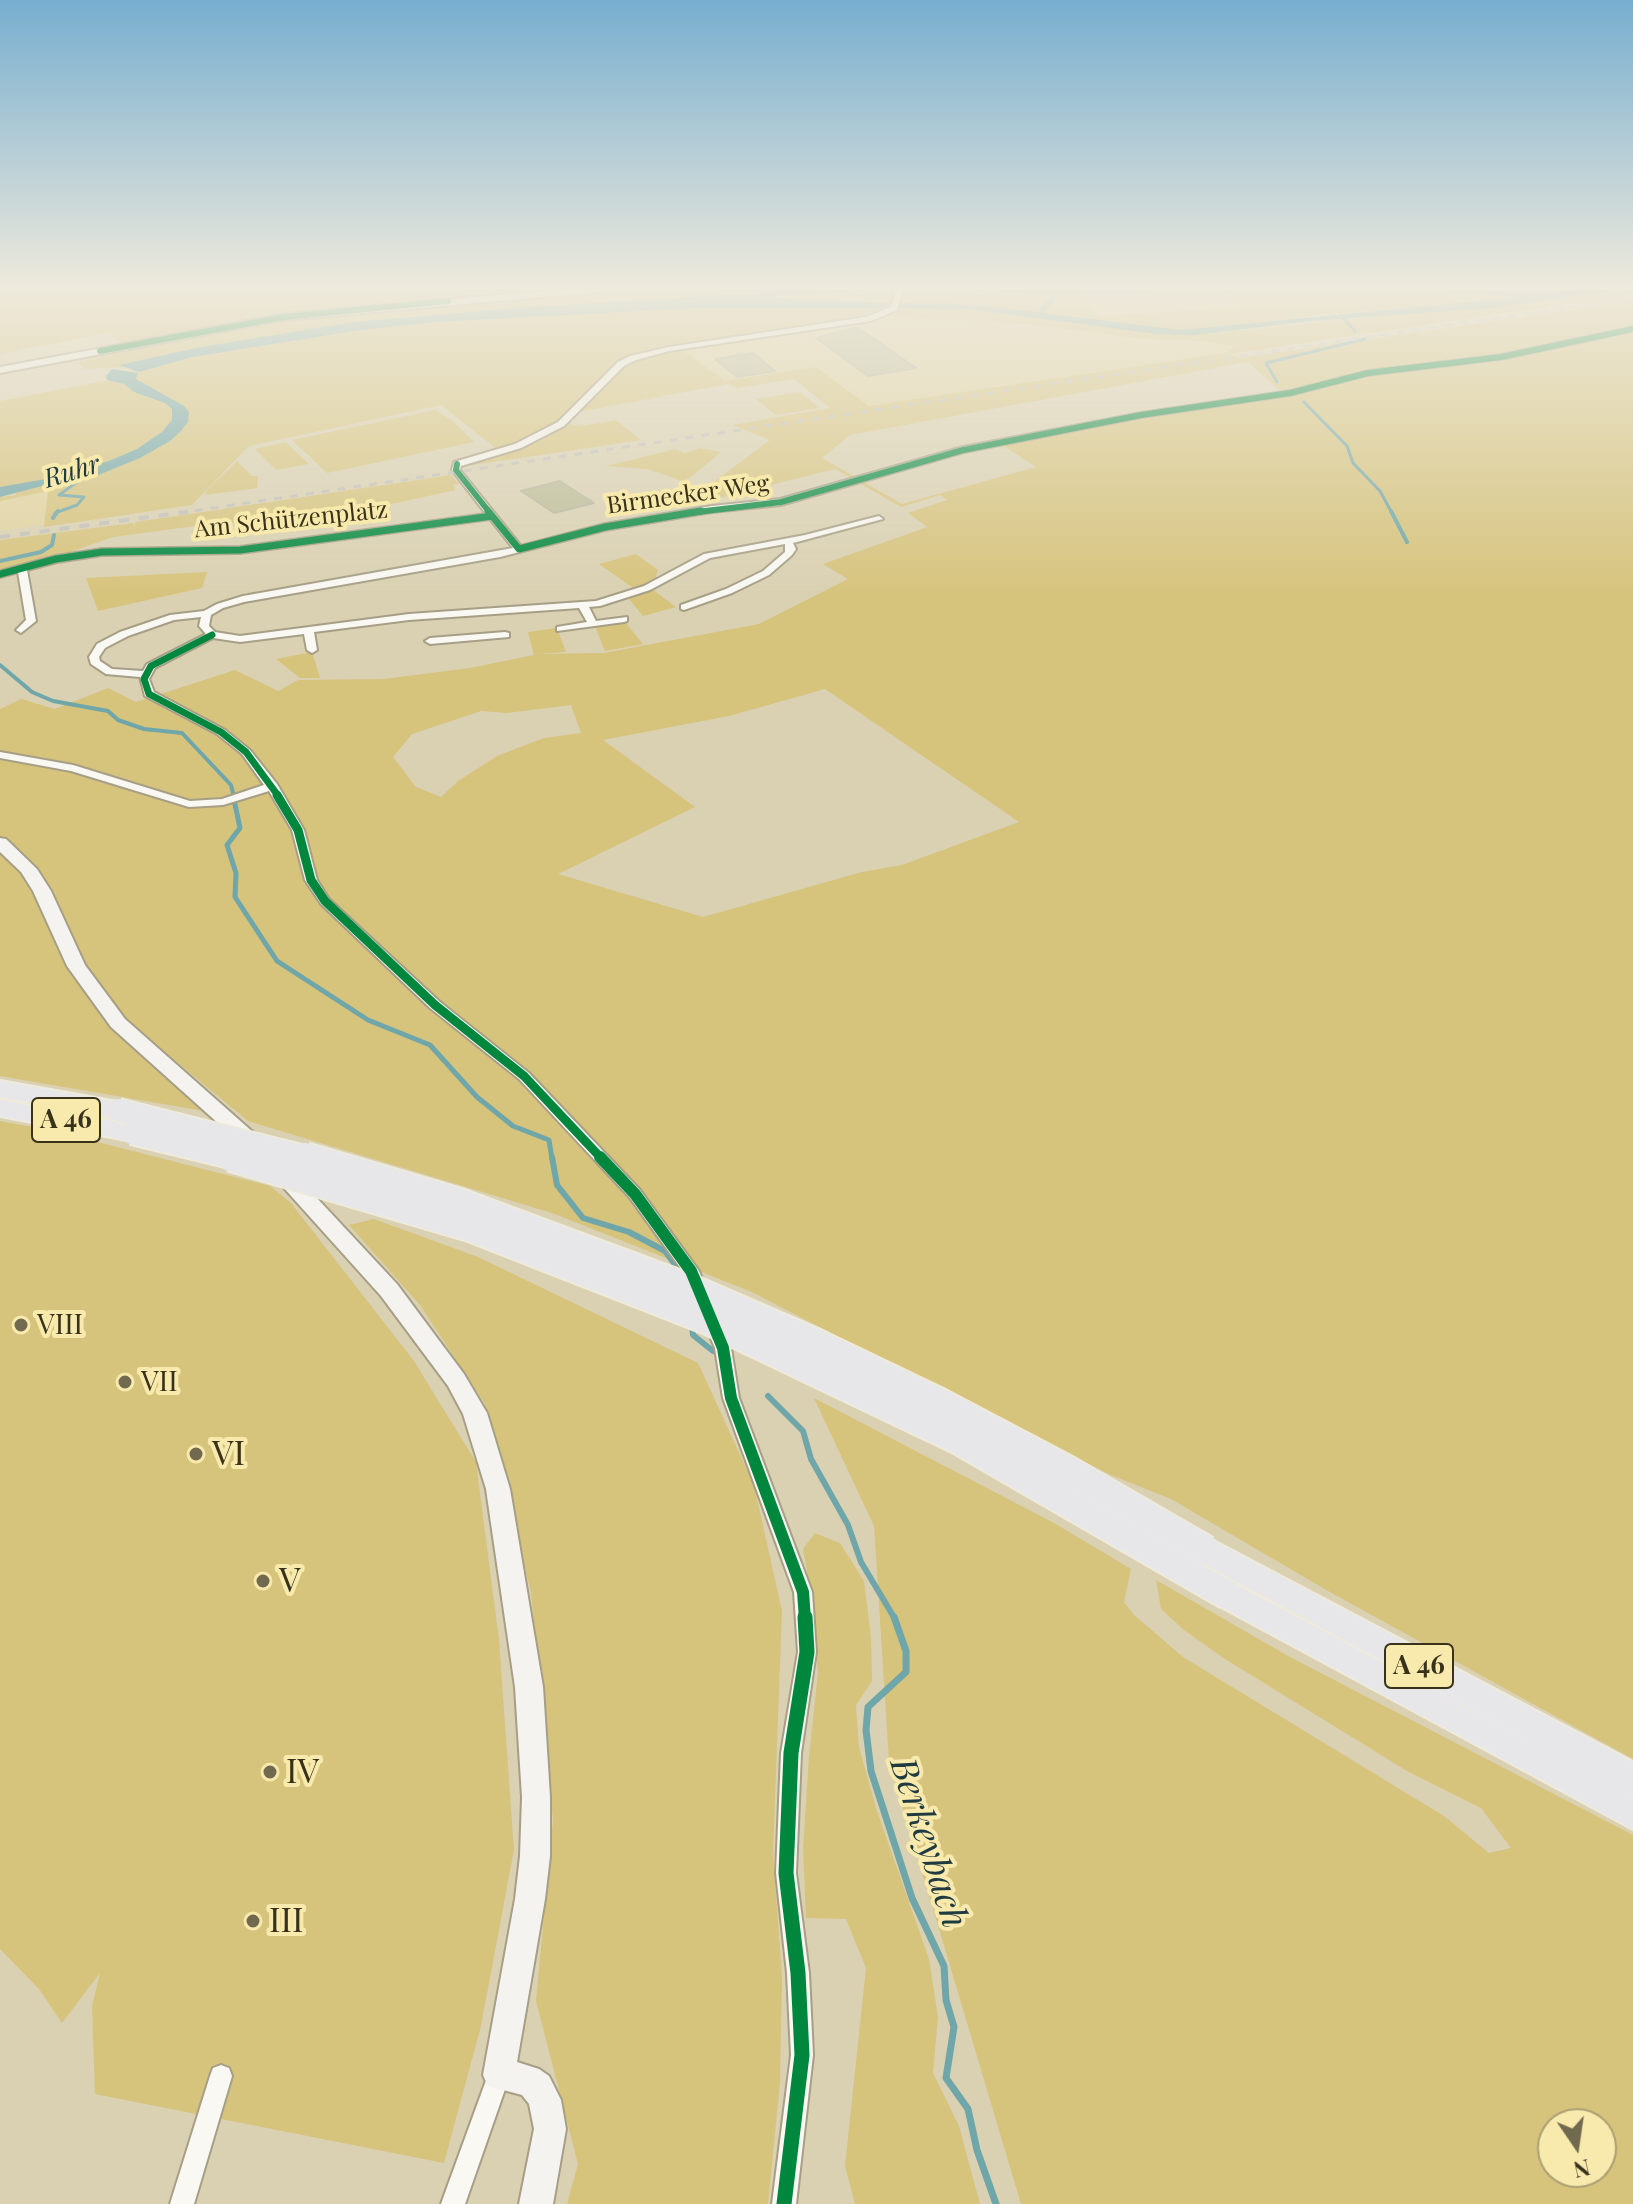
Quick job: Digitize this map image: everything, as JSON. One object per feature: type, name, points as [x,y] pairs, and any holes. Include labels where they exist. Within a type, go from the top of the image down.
[{"type":"highway","name":"A 46","points":[[0,1089],[125,1121],[473,1228],[708,1320],[957,1439],[1227,1595],[1633,1813]]},
{"type":"highway","name":"A 46","points":[[0,1108],[230,1136],[414,1188],[573,1242],[691,1289],[813,1342],[938,1402],[1633,1779]]},
{"type":"street","points":[[519,549],[456,470],[457,464],[518,446],[561,424],[593,392]]},
{"type":"street","name":"Birmecker Weg","points":[[145,674],[110,672],[95,662],[94,657],[101,646],[124,634],[173,617],[206,614],[243,599],[519,549],[590,529],[712,509],[774,504],[963,450],[1141,415],[1294,392]]},
{"type":"street","name":"Am Schützenplatz","points":[[0,574],[102,552],[240,550],[492,516]]},
{"type":"street","points":[[784,2204],[802,2055],[798,1973],[786,1873],[791,1753],[807,1652],[803,1592],[731,1398],[723,1348],[691,1271],[635,1194],[524,1076],[435,1005],[325,901],[311,880],[298,830],[273,786],[246,752],[229,737],[153,698],[145,689],[145,674],[162,658],[212,635],[240,639],[456,613],[583,606],[625,597],[707,556],[879,519]]},
{"type":"street","points":[[684,607],[729,591],[766,573],[789,553],[788,541]]},
{"type":"street","points":[[21,630],[31,621],[22,569]]},
{"type":"street","points":[[583,606],[593,624]]},
{"type":"street","points":[[456,613],[463,638]]},
{"type":"street","points":[[206,614],[204,626],[212,635]]},
{"type":"street","points":[[561,629],[624,619]]},
{"type":"street","points":[[309,631],[312,650]]},
{"type":"street","points":[[430,641],[505,635]]},
{"type":"street","points":[[0,755],[73,768],[189,804],[223,802],[273,786]]},
{"type":"street","points":[[0,843],[28,869],[42,891],[76,966],[118,1023],[233,1123],[309,1201],[427,1337],[475,1413],[498,1489],[529,1687],[535,1748],[535,1856],[519,1977],[499,2075],[453,2204]]},
{"type":"street","points":[[499,2075],[528,2080],[538,2087],[545,2100],[550,2129],[536,2204]]},
{"type":"street","points":[[182,2204],[221,2076]]},
{"type":"shaded area","points":[[48,392],[686,392],[568,414],[550,428],[498,450],[441,405],[249,446],[192,505],[44,527],[48,491],[0,501],[0,497],[16,495],[14,486],[0,487],[0,401]]},
{"type":"shaded area","points":[[800,392],[820,408],[775,415],[756,399]]},
{"type":"shaded area","points":[[810,392],[850,392],[869,406],[964,392],[1085,392],[850,435],[822,458],[902,504],[1036,467],[996,441],[1155,409],[1281,392],[1633,392],[1633,1759],[1328,1591],[1171,1499],[1111,1475],[977,1409],[752,1292],[552,1213],[248,1121],[127,1021],[84,964],[57,943],[68,968],[110,1025],[204,1111],[0,1076],[0,709],[21,699],[55,709],[108,688],[136,702],[235,670],[278,691],[298,680],[384,679],[470,668],[534,655],[528,632],[557,628],[566,652],[535,654],[604,653],[759,624],[848,579],[823,564],[927,527],[908,513],[947,500],[940,495],[901,507],[835,469],[723,497],[699,493],[770,440],[732,425],[830,408]],"holes":[[[825,689],[1019,822],[902,865],[862,872],[703,917],[558,874],[695,807],[603,740],[729,716]],[[571,705],[581,733],[544,738],[497,756],[458,781],[441,797],[416,787],[393,757],[412,734],[481,711],[507,713]]]},
{"type":"shaded area","points":[[850,392],[964,392],[869,406]]},
{"type":"shaded area","points":[[435,410],[453,421],[474,442],[327,473],[292,440]]},
{"type":"shaded area","points":[[616,420],[641,440],[471,463],[540,441],[569,424],[580,426]]},
{"type":"shaded area","points":[[286,442],[309,464],[276,470],[255,449]]},
{"type":"shaded area","points":[[700,448],[721,452],[685,482],[647,469],[606,466],[675,449],[685,453]]},
{"type":"shaded area","points":[[237,461],[252,476],[258,476],[257,488],[206,495],[205,492]]},
{"type":"shaded area","points":[[451,475],[459,484],[453,485],[456,490],[396,503],[277,520],[211,524],[207,516],[209,524],[113,537],[62,555],[0,570],[0,540],[133,523],[135,528],[135,522]]},
{"type":"shaded area","points":[[49,491],[45,524],[0,531],[0,501]]},
{"type":"shaded area","points":[[636,554],[658,570],[655,579],[636,590],[599,564]]},
{"type":"shaded area","points":[[207,572],[202,588],[98,611],[86,578]]},
{"type":"shaded area","points":[[652,589],[676,607],[643,616],[629,599]]},
{"type":"shaded area","points":[[625,622],[643,644],[605,651],[595,626]]},
{"type":"shaded area","points":[[312,652],[320,678],[300,678],[276,659]]},
{"type":"shaded area","points":[[0,1121],[54,1131],[270,1186],[291,1203],[414,1361],[476,1462],[499,1640],[514,1850],[481,2026],[444,2163],[95,2094],[92,2006],[100,1973],[62,2023],[39,1989],[0,1949]]},
{"type":"shaded area","points":[[374,1219],[478,1257],[698,1363],[754,1485],[782,1611],[773,1852],[782,1978],[780,2082],[768,2204],[567,2204],[578,2164],[536,2001],[553,1820],[531,1592],[485,1404],[420,1305],[349,1225]]},
{"type":"shaded area","points":[[814,1398],[1054,1523],[1131,1569],[1124,1602],[1134,1615],[1183,1657],[1444,1816],[1489,1853],[1511,1848],[1481,1808],[1407,1771],[1225,1659],[1161,1609],[1156,1580],[1290,1657],[1633,1835],[1633,2204],[1021,2204],[889,1761],[874,1526]]},
{"type":"shaded area","points":[[815,1533],[840,1543],[864,1581],[871,1638],[872,1681],[856,1705],[859,1747],[877,1811],[929,1959],[938,2017],[933,2073],[959,2126],[980,2204],[855,2204],[845,2166],[866,1968],[846,1919],[806,1918],[803,1848],[818,1673],[812,1598],[803,1549]]},
{"type":"water","name":"Ruhr","points":[[134,392],[159,392],[184,406],[189,412],[188,422],[170,441],[140,458],[96,476],[86,476],[75,485],[68,487],[76,481],[69,479],[0,497],[0,487],[51,478],[109,461],[137,449],[162,432],[172,420],[172,409],[165,403]]},
{"type":"building","points":[[560,481],[594,503],[554,513],[521,491]]},
{"type":"waterway","points":[[1304,402],[1347,446],[1353,463],[1380,491],[1392,513]]},
{"type":"waterway","name":"Berkeybach","points":[[57,512],[77,505],[84,497],[59,495],[77,482]]},
{"type":"waterway","points":[[1391,511],[1407,542]]},
{"type":"waterway","name":"Berkeybach","points":[[53,518],[57,512]]},
{"type":"waterway","name":"Berkeybach","points":[[0,561],[41,552],[52,545],[54,535]]},
{"type":"waterway","name":"Berkeybach","points":[[0,665],[32,692],[53,701],[108,711],[118,720],[144,729],[182,733],[231,785],[234,797]]},
{"type":"waterway","name":"Berkeybach","points":[[233,795],[240,828],[227,845],[236,873],[235,897],[277,961],[368,1020],[430,1045],[477,1097],[513,1126],[549,1140],[552,1159]]},
{"type":"waterway","name":"Berkeybach","points":[[552,1157],[557,1185],[583,1218],[629,1232],[665,1251],[682,1274]]},
{"type":"waterway","name":"Berkeybach","points":[[692,1326],[693,1335],[713,1351]]},
{"type":"waterway","name":"Berkeybach","points":[[768,1396],[803,1431],[811,1459],[848,1525],[861,1562],[894,1618]]},
{"type":"waterway","name":"Berkeybach","points":[[894,1618],[906,1651],[906,1672],[868,1707],[866,1730],[871,1771],[912,1898],[944,1966],[946,2000],[954,2027],[946,2078],[968,2109],[977,2150],[996,2204]]},
{"type":"railway","points":[[179,513],[998,392]]},
{"type":"railway","points":[[0,537],[194,511]]},
{"type":"cycle path","points":[[457,464],[456,470],[519,549],[605,527],[712,509],[781,502],[963,450],[1141,415],[1294,392]]},
{"type":"cycle path","points":[[0,574],[56,559],[102,552],[240,550],[492,516]]},
{"type":"cycle path","points":[[212,635],[151,666],[144,679],[149,694],[221,732],[246,752],[286,807],[298,830],[311,880],[325,901],[435,1005],[524,1076],[635,1194],[691,1271],[723,1348],[731,1398],[803,1592],[807,1652],[791,1753],[786,1873],[798,1973],[802,2055],[784,2204]]},
{"type":"place","name":"VIII","points":[[21,1325]]},
{"type":"place","name":"VII","points":[[125,1382]]},
{"type":"place","name":"VI","points":[[196,1454]]},
{"type":"place","name":"V","points":[[263,1581]]},
{"type":"place","name":"IV","points":[[270,1772]]},
{"type":"place","name":"III","points":[[253,1921]]}]
